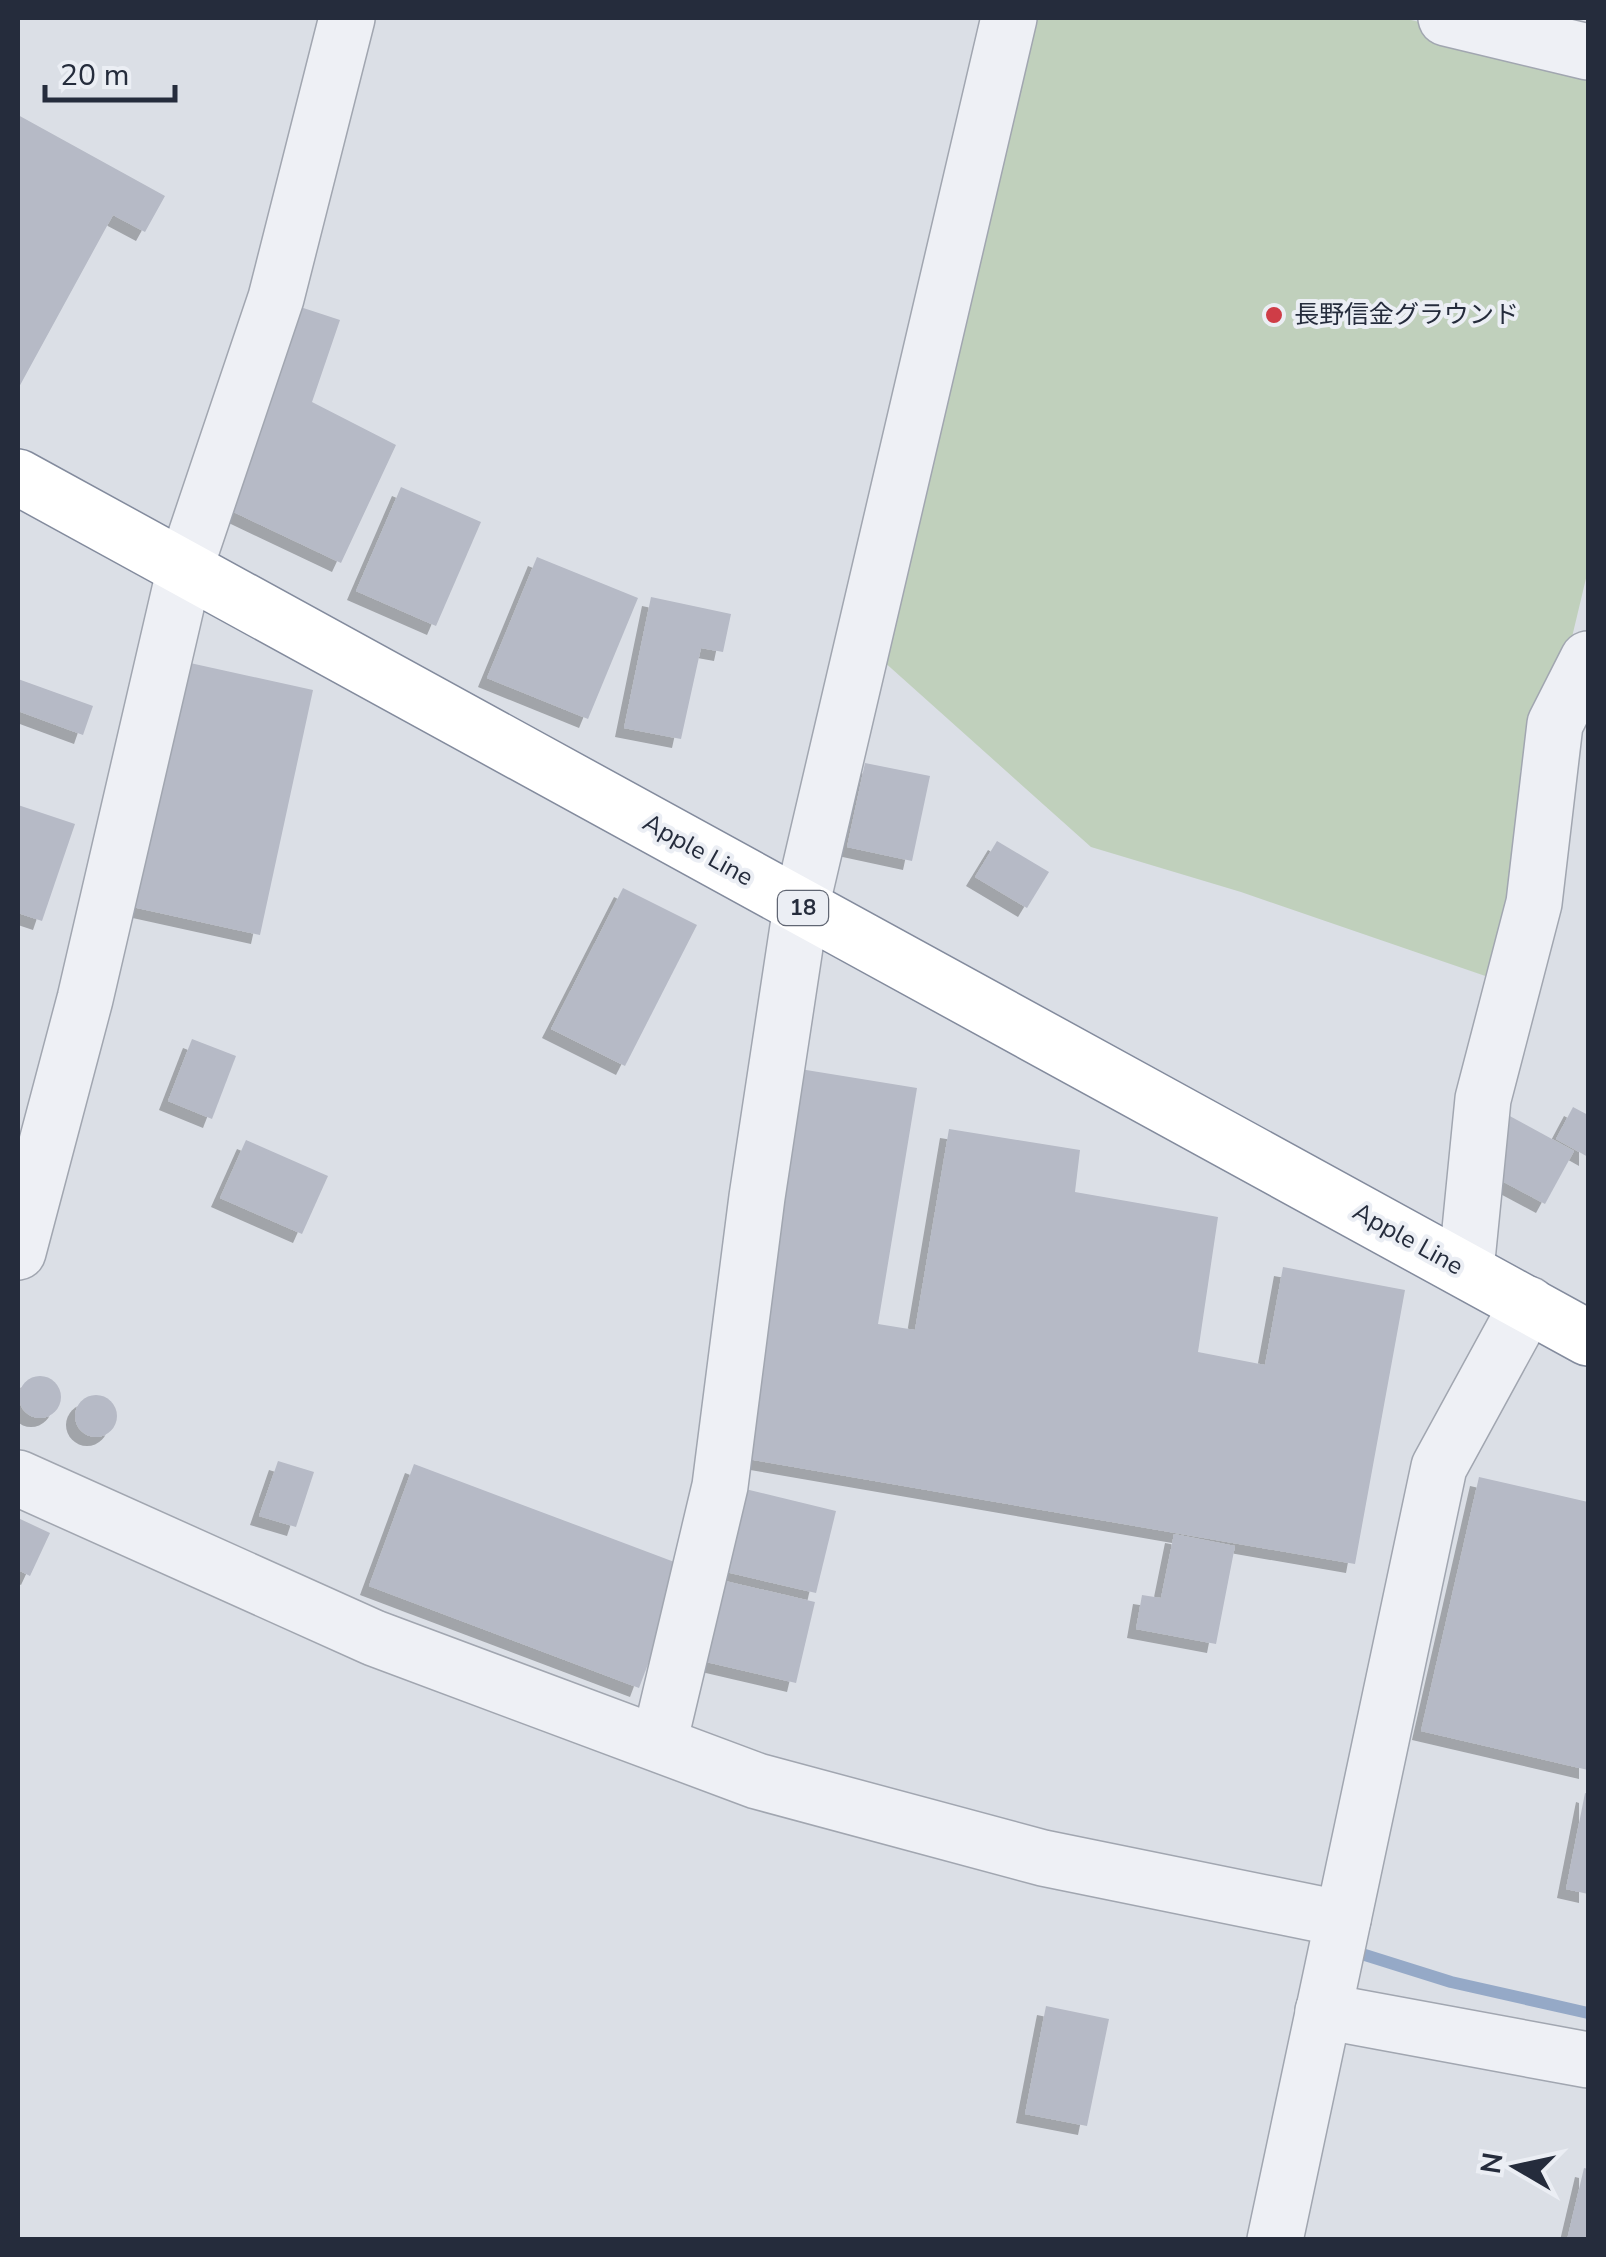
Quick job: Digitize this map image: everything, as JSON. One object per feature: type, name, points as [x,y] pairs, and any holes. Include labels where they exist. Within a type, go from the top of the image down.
[{"type":"highway","name":"Apple Line","points":[[18,477],[1588,1338]]},
{"type":"street","points":[[18,1252],[85,998],[185,568],[276,298],[347,18]]},
{"type":"street","points":[[658,1744],[720,1486],[757,1197],[801,907],[1009,18]]},
{"type":"street","points":[[1446,18],[1588,52]]},
{"type":"street","points":[[1466,1270],[1483,1099],[1534,902],[1555,724],[1588,659]]},
{"type":"street","points":[[1275,2240],[1438,1467],[1528,1304]]},
{"type":"street","points":[[18,1478],[374,1638],[757,1781],[1043,1858],[1343,1919]]},
{"type":"street","points":[[1323,2011],[1588,2060]]},
{"type":"green space","name":"長野信金グラウンド","points":[[1027,18],[1402,18],[1588,60],[1588,570],[1567,658],[1520,772],[1523,896],[1497,980],[1241,892],[1091,847],[882,660]]},
{"type":"building","points":[[18,115],[165,196],[145,232],[113,215],[18,389]]},
{"type":"building","points":[[285,302],[340,320],[312,402],[396,445],[341,563],[221,506],[275,389],[257,383]]},
{"type":"building","points":[[401,487],[481,522],[436,626],[356,591]]},
{"type":"building","points":[[537,557],[638,598],[588,719],[487,678]]},
{"type":"building","points":[[651,597],[731,614],[723,652],[701,648],[681,739],[624,728]]},
{"type":"building","points":[[181,661],[313,690],[260,935],[128,906]]},
{"type":"building","points":[[18,679],[93,706],[83,735],[18,711]]},
{"type":"building","points":[[865,763],[930,776],[912,861],[847,847]]},
{"type":"building","points":[[18,805],[75,824],[42,921],[18,913]]},
{"type":"building","points":[[997,841],[1049,872],[1027,908],[975,877]]},
{"type":"building","points":[[623,888],[697,925],[625,1066],[551,1029]]},
{"type":"building","points":[[192,1039],[236,1056],[212,1119],[168,1101]]},
{"type":"building","points":[[800,1069],[917,1088],[878,1324],[915,1330],[949,1129],[1080,1150],[1075,1192],[1218,1217],[1198,1352],[1265,1365],[1283,1267],[1405,1290],[1355,1564],[736,1457]]},
{"type":"building","points":[[1573,1107],[1588,1115],[1588,1157],[1556,1139]]},
{"type":"building","points":[[1495,1108],[1574,1151],[1545,1204],[1487,1173]]},
{"type":"building","points":[[246,1140],[328,1176],[302,1234],[220,1198]]},
{"type":"building","points":[[40,1376],[55,1382],[61,1397],[55,1412],[40,1418],[25,1412],[19,1397],[25,1382]]},
{"type":"building","points":[[96,1395],[111,1401],[117,1416],[111,1431],[96,1437],[81,1431],[75,1416],[81,1401]]},
{"type":"building","points":[[278,1461],[314,1472],[296,1527],[259,1516]]},
{"type":"building","points":[[414,1464],[685,1566],[639,1688],[369,1586]]},
{"type":"building","points":[[1479,1477],[1588,1502],[1588,1770],[1421,1731]]},
{"type":"building","points":[[729,1485],[836,1511],[816,1593],[709,1568]]},
{"type":"building","points":[[18,1518],[50,1533],[30,1576],[18,1570]]},
{"type":"building","points":[[1174,1534],[1235,1546],[1216,1644],[1136,1629],[1142,1595],[1161,1598]]},
{"type":"building","points":[[708,1577],[815,1602],[796,1683],[689,1658]]},
{"type":"building","points":[[1585,1793],[1588,1794],[1588,1894],[1566,1889]]},
{"type":"building","points":[[1046,2006],[1109,2019],[1087,2126],[1025,2114]]},
{"type":"building","points":[[1584,2168],[1588,2169],[1588,2240],[1567,2240]]},
{"type":"waterway","points":[[1349,1950],[1451,1982],[1588,2013]]},
{"type":"place","name":"長野信金グラウンド","points":[[1274,315]]}]
